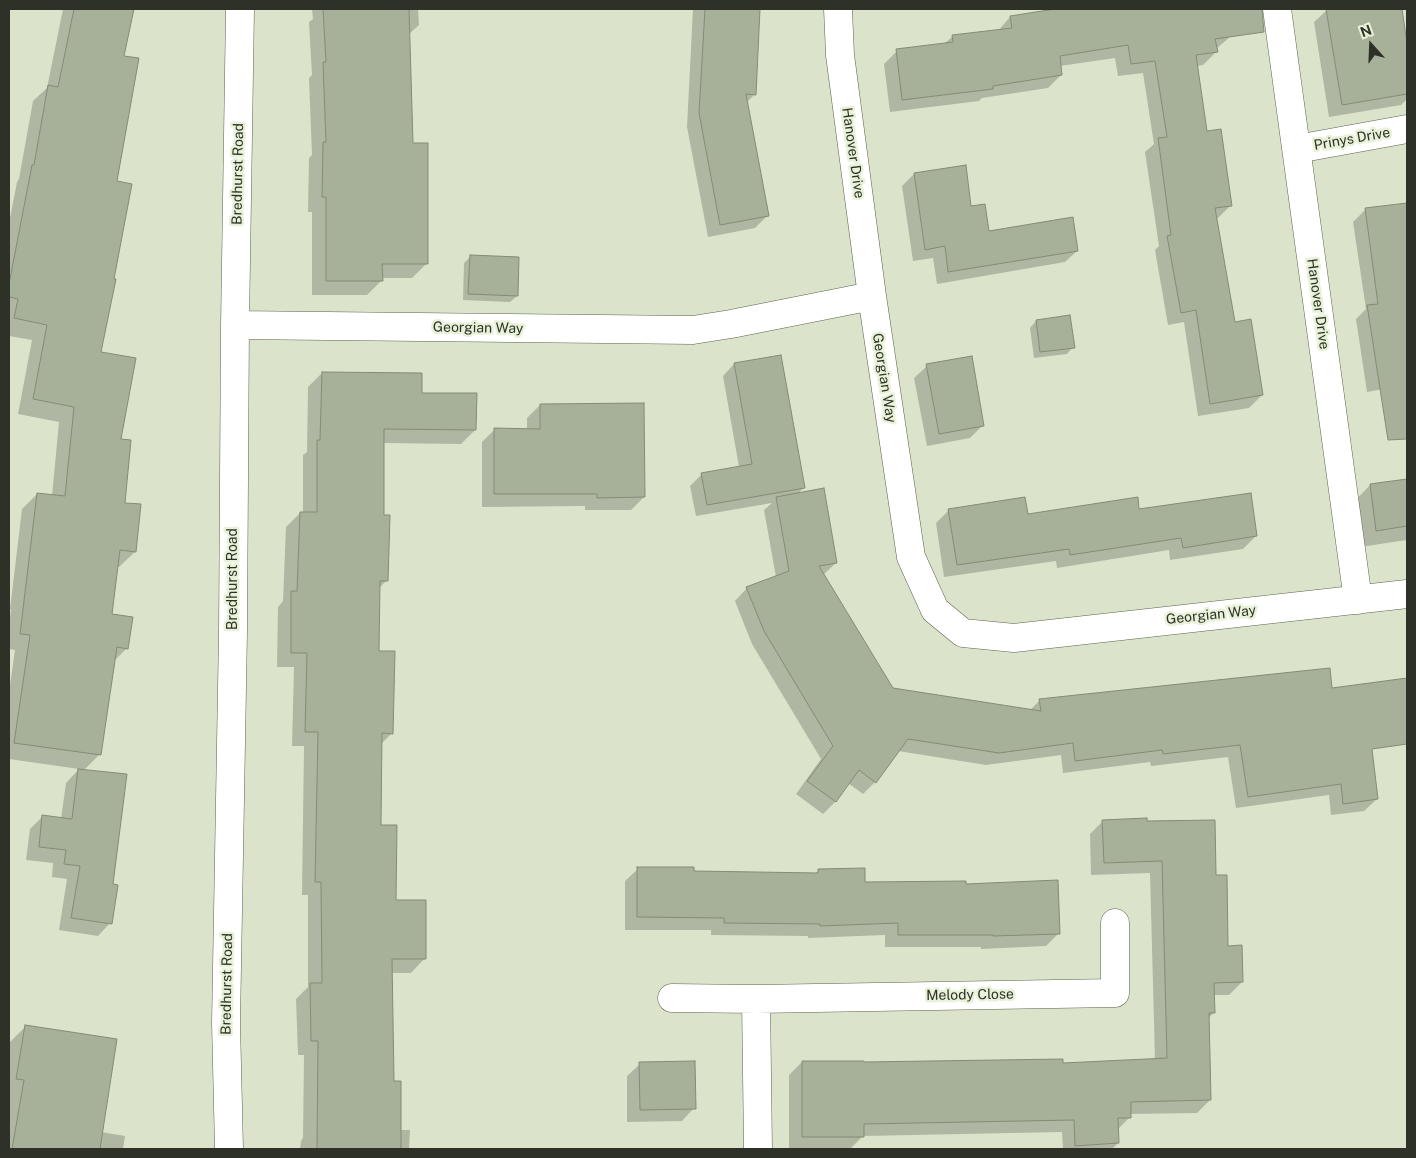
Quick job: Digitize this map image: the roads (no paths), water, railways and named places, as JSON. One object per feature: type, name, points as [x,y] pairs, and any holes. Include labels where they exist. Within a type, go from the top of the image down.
[{"type":"street","name":"Bredhurst Road","points":[[229,1149],[226,1023],[233,632],[240,9]]},
{"type":"street","name":"Hanover Drive","points":[[838,9],[840,55],[872,296]]},
{"type":"street","name":"Hanover Drive","points":[[1276,9],[1297,149],[1358,600]]},
{"type":"street","name":"Prinys Drive","points":[[1297,149],[1407,129]]},
{"type":"street","name":"Georgian Way","points":[[235,325],[693,330],[872,296],[911,557],[935,610],[963,633],[1014,638],[1407,594]]},
{"type":"street","name":"Melody Close","points":[[672,998],[756,999],[1115,993],[1115,923]]},
{"type":"street","points":[[756,999],[758,1149]]}]
